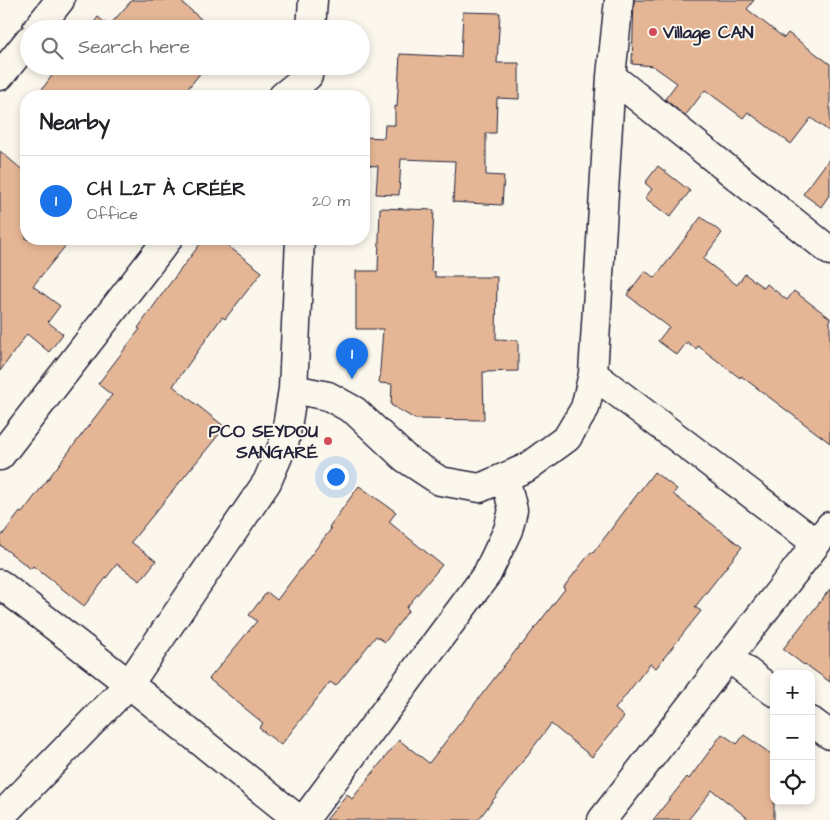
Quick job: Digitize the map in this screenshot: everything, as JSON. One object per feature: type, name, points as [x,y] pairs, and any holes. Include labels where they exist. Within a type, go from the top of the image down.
[{"type":"street","points":[[311,20],[312,0]]},
{"type":"street","points":[[293,388],[328,396],[355,411],[405,458],[440,481],[480,488],[526,468],[567,438],[585,408],[593,374],[611,76],[619,0]]},
{"type":"street","points":[[0,76],[20,51]]},
{"type":"street","points":[[611,76],[830,251]]},
{"type":"street","points":[[292,90],[308,79]]},
{"type":"street","points":[[0,456],[163,245]]},
{"type":"street","points":[[0,818],[130,684],[267,482],[285,440],[293,388],[300,245]]},
{"type":"street","points":[[593,374],[823,534],[602,820]]},
{"type":"street","points":[[304,820],[488,574],[508,530],[514,510],[505,477]]},
{"type":"street","points":[[0,584],[130,684],[299,820]]},
{"type":"street","points":[[728,657],[770,689]]},
{"type":"street","points":[[815,724],[830,735]]},
{"type":"building","points":[[132,0],[179,0],[201,19],[200,20],[114,20]]},
{"type":"building","points":[[634,0],[754,0],[747,9],[784,38],[788,33],[830,64],[830,132],[811,118],[791,144],[748,112],[743,118],[705,90],[685,116],[665,99],[677,83],[653,66],[632,64]]},
{"type":"building","points":[[463,12],[500,13],[497,63],[519,63],[519,99],[497,98],[496,133],[486,133],[486,175],[504,176],[502,205],[453,202],[455,161],[401,159],[399,195],[376,194],[378,166],[370,165],[370,137],[384,138],[385,125],[395,125],[400,54],[461,57]]},
{"type":"building","points":[[52,75],[199,75],[187,90],[41,90]]},
{"type":"building","points":[[0,151],[20,168],[20,245],[66,245],[33,286],[60,306],[48,322],[63,334],[49,352],[27,334],[0,371]]},
{"type":"building","points":[[830,158],[830,194],[821,207],[803,194]]},
{"type":"building","points":[[658,166],[690,191],[670,217],[645,198],[652,189],[645,183]]},
{"type":"building","points":[[380,208],[434,210],[431,271],[435,272],[435,277],[497,277],[496,339],[518,340],[518,371],[483,372],[484,420],[415,419],[391,405],[392,384],[379,383],[383,329],[356,329],[356,271],[378,271]]},
{"type":"building","points":[[701,217],[722,233],[703,259],[737,285],[745,274],[764,288],[767,284],[787,300],[794,291],[830,318],[830,443],[698,346],[696,349],[687,342],[677,355],[658,341],[669,327],[627,295],[645,271],[655,278]]},
{"type":"building","points":[[199,245],[227,245],[262,272],[225,319],[222,317],[173,386],[225,427],[131,542],[156,561],[140,581],[117,564],[84,606],[33,566],[31,569],[0,545],[0,538],[20,512],[22,513],[112,395],[98,384],[140,329],[138,328]]},
{"type":"building","points":[[654,472],[677,489],[673,494],[742,547],[695,607],[701,611],[656,668],[650,664],[615,709],[624,717],[592,757],[551,724],[478,820],[326,820],[347,794],[352,799],[399,740],[429,763]]},
{"type":"building","points":[[359,486],[396,512],[389,522],[442,565],[406,608],[409,610],[385,642],[376,636],[336,686],[330,682],[281,745],[259,728],[263,723],[209,679],[257,621],[249,615],[267,592],[277,600],[331,529],[329,527]]},
{"type":"building","points":[[830,589],[830,682],[783,649]]},
{"type":"building","points":[[722,734],[737,744],[744,735],[770,753],[770,805],[774,805],[774,820],[750,820],[712,790],[688,820],[653,820],[687,777],[689,779]]},
{"type":"place","name":"Village CAN","points":[[653,32]]},
{"type":"place","name":"CH L2T À CRÉÉR","points":[[352,379]]},
{"type":"place","name":"PCO SEYDOU SANGARÉ","points":[[328,441]]}]
